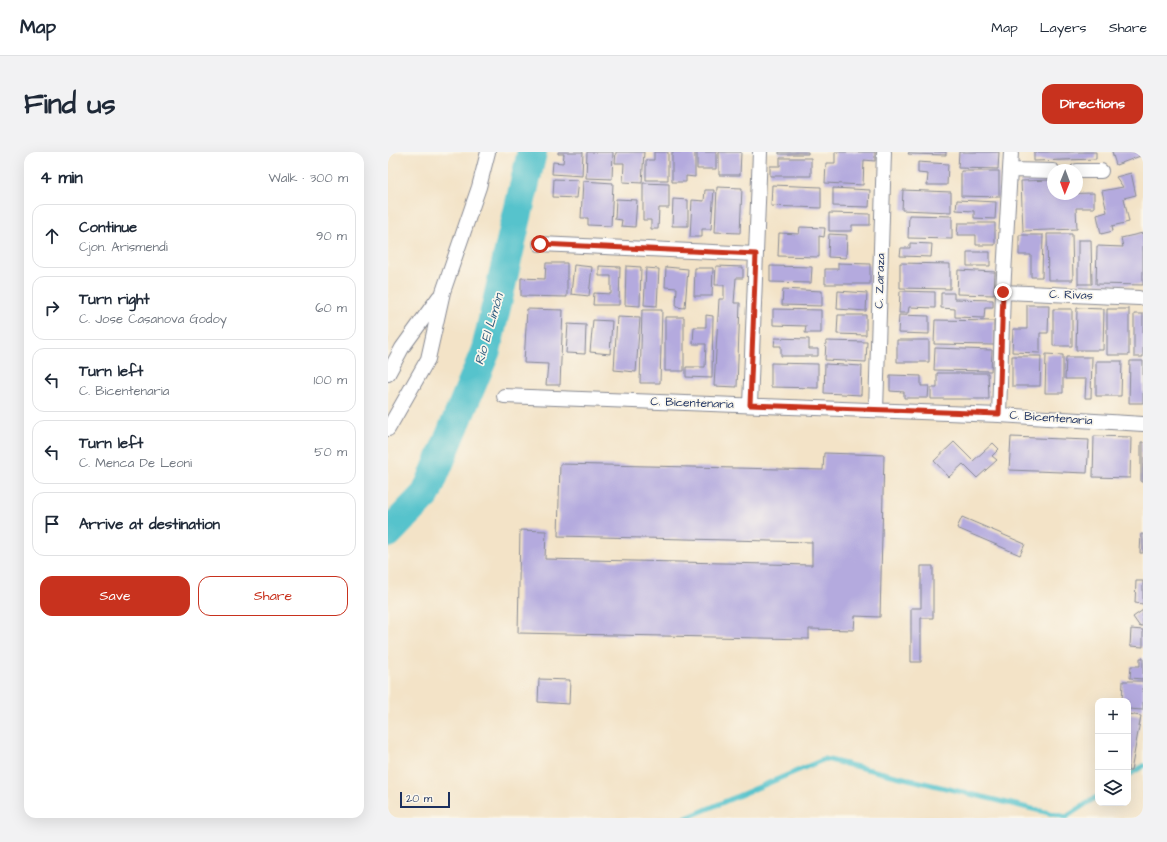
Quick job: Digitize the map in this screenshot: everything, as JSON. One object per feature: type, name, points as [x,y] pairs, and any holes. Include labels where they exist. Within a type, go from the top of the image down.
[{"type":"street","points":[[388,429],[428,359],[443,292],[479,187],[488,152]]},
{"type":"street","points":[[750,405],[760,152]]},
{"type":"street","name":"C. Zaraza","points":[[876,410],[884,152]]},
{"type":"street","points":[[999,414],[1003,292],[1011,152]]},
{"type":"street","points":[[1010,170],[1047,170]]},
{"type":"street","points":[[1083,171],[1102,171]]},
{"type":"street","points":[[540,244],[756,254]]},
{"type":"street","points":[[388,374],[402,348],[443,292]]},
{"type":"street","name":"C. Rivas","points":[[1003,292],[1139,298]]},
{"type":"street","name":"C. Bicentenaria","points":[[504,396],[999,414],[1143,424]]},
{"type":"building","points":[[558,152],[583,152],[582,176],[552,174],[553,162],[563,163],[564,154],[558,154]]},
{"type":"building","points":[[587,152],[613,152],[612,179],[586,178]]},
{"type":"building","points":[[616,152],[644,152],[642,183],[623,182],[624,163],[615,163]]},
{"type":"building","points":[[654,152],[668,152],[668,180],[646,180],[646,160],[654,160]]},
{"type":"building","points":[[672,152],[695,152],[695,177],[686,176],[686,182],[672,182]]},
{"type":"building","points":[[697,152],[716,152],[716,169],[697,169]]},
{"type":"building","points":[[719,152],[741,152],[740,175],[719,175]]},
{"type":"building","points":[[779,152],[808,152],[808,154],[779,154]]},
{"type":"building","points":[[835,152],[875,152],[875,161],[864,160],[863,185],[825,183],[826,163],[835,163]]},
{"type":"building","points":[[909,152],[946,152],[946,155],[908,154]]},
{"type":"building","points":[[959,152],[999,152],[998,169],[958,168]]},
{"type":"building","points":[[1034,152],[1096,152],[1096,159],[1034,161]]},
{"type":"building","points":[[1112,152],[1143,152],[1143,155],[1116,165]]},
{"type":"building","points":[[780,158],[811,158],[811,176],[770,176],[770,166],[780,166]]},
{"type":"building","points":[[918,162],[948,164],[947,185],[927,185],[928,174],[918,173]]},
{"type":"building","points":[[961,171],[999,171],[999,197],[961,196]]},
{"type":"building","points":[[1131,173],[1136,195],[1124,198],[1129,222],[1112,226],[1113,231],[1101,234],[1097,215],[1107,212],[1102,191],[1123,187],[1116,177]]},
{"type":"building","points":[[554,179],[578,180],[576,198],[553,197]]},
{"type":"building","points":[[1047,180],[1047,200],[1083,200],[1083,193],[1094,193],[1094,208],[1076,208],[1077,229],[1023,231],[1021,181]]},
{"type":"building","points":[[583,181],[613,183],[611,226],[588,225],[588,218],[581,218]]},
{"type":"building","points":[[643,183],[669,184],[669,208],[659,208],[658,229],[651,229],[651,220],[643,220]]},
{"type":"building","points":[[772,185],[821,187],[821,208],[771,206]]},
{"type":"building","points":[[717,187],[742,188],[740,233],[715,232]]},
{"type":"building","points":[[833,188],[870,190],[869,207],[833,206]]},
{"type":"building","points":[[705,190],[714,190],[711,229],[702,229],[702,237],[690,237],[692,200],[704,201]]},
{"type":"building","points":[[903,190],[951,192],[951,212],[902,210]]},
{"type":"building","points":[[616,199],[637,200],[635,227],[621,226],[622,220],[615,219]]},
{"type":"building","points":[[673,199],[688,200],[688,226],[672,226]]},
{"type":"building","points":[[957,200],[996,202],[995,219],[974,218],[974,211],[956,210]]},
{"type":"building","points":[[829,213],[870,214],[870,225],[852,225],[852,231],[829,231]]},
{"type":"building","points":[[909,215],[952,216],[952,239],[908,238]]},
{"type":"building","points":[[958,223],[995,223],[995,245],[976,245],[976,235],[957,235]]},
{"type":"building","points":[[800,227],[825,228],[824,237],[819,236],[819,257],[778,256],[779,233],[799,234]]},
{"type":"building","points":[[1143,233],[1143,285],[1096,284],[1097,246],[1123,247],[1121,238]]},
{"type":"building","points":[[829,234],[847,235],[846,258],[828,257]]},
{"type":"building","points":[[1047,234],[1072,234],[1073,280],[1048,280]]},
{"type":"building","points":[[1019,235],[1043,235],[1042,277],[1031,277],[1031,255],[1019,255]]},
{"type":"building","points":[[1078,240],[1091,240],[1092,284],[1078,284]]},
{"type":"building","points":[[910,243],[932,244],[931,257],[900,256],[901,248],[910,248]]},
{"type":"building","points":[[967,252],[990,252],[990,266],[967,266]]},
{"type":"building","points":[[546,263],[567,263],[567,297],[521,296],[521,278],[545,279]]},
{"type":"building","points":[[838,263],[870,264],[870,284],[825,284],[825,269],[838,269]]},
{"type":"building","points":[[900,263],[950,264],[950,289],[900,288]]},
{"type":"building","points":[[574,265],[592,267],[589,296],[571,294]]},
{"type":"building","points":[[599,266],[620,267],[619,305],[593,305],[594,293],[611,294],[611,276],[599,276]]},
{"type":"building","points":[[626,266],[641,267],[640,306],[625,305]]},
{"type":"building","points":[[716,266],[743,267],[743,278],[736,278],[734,303],[740,303],[737,387],[714,386],[719,299],[724,299],[724,285],[715,285]]},
{"type":"building","points":[[770,266],[812,267],[811,283],[770,282]]},
{"type":"building","points":[[666,267],[688,269],[685,308],[676,307],[677,288],[665,287]]},
{"type":"building","points":[[646,268],[659,269],[657,306],[644,305]]},
{"type":"building","points":[[695,268],[713,268],[712,296],[694,296]]},
{"type":"building","points":[[958,270],[995,272],[994,295],[957,294]]},
{"type":"building","points":[[783,289],[822,291],[822,306],[782,305]]},
{"type":"building","points":[[838,291],[867,293],[866,311],[837,309]]},
{"type":"building","points":[[900,291],[935,292],[935,308],[909,307],[908,313],[899,313]]},
{"type":"building","points":[[941,293],[954,293],[954,299],[993,300],[993,307],[985,307],[984,318],[955,317],[955,309],[941,308]]},
{"type":"building","points":[[1027,305],[1049,305],[1048,333],[1040,333],[1040,353],[1012,352],[1013,329],[1027,329]]},
{"type":"building","points":[[1077,308],[1104,309],[1103,350],[1076,350]]},
{"type":"building","points":[[527,309],[563,310],[560,385],[546,385],[548,364],[524,363]]},
{"type":"building","points":[[773,309],[821,310],[821,333],[805,333],[806,326],[773,325]]},
{"type":"building","points":[[1053,309],[1072,309],[1072,346],[1053,346]]},
{"type":"building","points":[[1107,309],[1129,309],[1129,355],[1107,355]]},
{"type":"building","points":[[642,310],[662,310],[660,383],[640,383]]},
{"type":"building","points":[[1134,314],[1143,314],[1143,357],[1134,357]]},
{"type":"building","points":[[706,315],[713,316],[712,378],[686,377],[686,367],[705,367],[706,344],[693,344],[694,327],[706,327]]},
{"type":"building","points":[[838,315],[866,315],[866,335],[837,334]]},
{"type":"building","points":[[899,315],[929,316],[929,334],[898,333]]},
{"type":"building","points":[[617,317],[640,318],[636,372],[614,370]]},
{"type":"building","points":[[665,317],[684,317],[684,371],[665,371]]},
{"type":"building","points":[[593,320],[612,321],[610,354],[590,352]]},
{"type":"building","points":[[935,320],[994,321],[994,345],[934,344]]},
{"type":"building","points":[[568,324],[586,325],[585,354],[566,353]]},
{"type":"building","points":[[775,338],[809,339],[809,349],[818,349],[818,356],[781,356],[781,346],[774,346]]},
{"type":"building","points":[[897,340],[929,340],[929,362],[897,362]]},
{"type":"building","points":[[826,341],[867,342],[866,362],[825,360]]},
{"type":"building","points":[[935,348],[992,350],[991,371],[934,370]]},
{"type":"building","points":[[1046,354],[1063,355],[1063,393],[1045,393]]},
{"type":"building","points":[[1012,356],[1041,356],[1040,386],[1012,386]]},
{"type":"building","points":[[1066,357],[1092,357],[1091,398],[1085,398],[1086,379],[1065,379]]},
{"type":"building","points":[[1096,361],[1122,361],[1121,396],[1096,396]]},
{"type":"building","points":[[1130,361],[1143,361],[1143,403],[1129,403]]},
{"type":"building","points":[[771,363],[818,364],[818,388],[771,387]]},
{"type":"building","points":[[825,364],[862,366],[861,395],[824,393]]},
{"type":"building","points":[[937,373],[988,373],[989,399],[931,399],[931,388],[937,388]]},
{"type":"building","points":[[890,375],[921,376],[921,386],[929,386],[928,398],[904,398],[904,392],[890,391]]},
{"type":"building","points":[[1094,436],[1131,437],[1130,478],[1093,477]]},
{"type":"building","points":[[1011,437],[1089,440],[1087,473],[1009,470]]},
{"type":"building","points":[[954,442],[973,461],[993,443],[999,449],[992,456],[997,460],[977,478],[963,464],[949,477],[934,461]]},
{"type":"building","points":[[1141,442],[1143,442],[1143,482],[1141,482]]},
{"type":"building","points":[[824,453],[884,455],[880,617],[855,616],[854,630],[809,629],[809,639],[518,633],[520,530],[546,531],[545,559],[812,565],[812,542],[558,536],[560,464],[823,470]]},
{"type":"building","points":[[962,517],[1025,544],[1020,555],[957,528]]},
{"type":"building","points":[[1141,534],[1143,534],[1143,553],[1140,553]]},
{"type":"building","points":[[921,566],[933,566],[933,618],[921,618],[921,662],[911,662],[911,608],[921,608]]},
{"type":"building","points":[[1136,581],[1143,581],[1143,604],[1135,603]]},
{"type":"building","points":[[1143,610],[1143,625],[1140,627],[1133,617]]},
{"type":"building","points":[[1131,629],[1143,630],[1143,647],[1130,646]]},
{"type":"building","points":[[1140,658],[1143,658],[1143,679],[1130,678],[1131,666],[1140,666]]},
{"type":"building","points":[[539,679],[570,680],[569,704],[538,702]]},
{"type":"building","points":[[1123,681],[1143,681],[1143,710],[1131,709],[1131,698],[1122,698]]},
{"type":"building","points":[[1131,714],[1141,716],[1131,771]]},
{"type":"waterway","name":"Río El Limón","points":[[388,533],[426,494],[486,350],[532,152]]},
{"type":"waterway","points":[[686,818],[825,759],[1066,817],[1095,798]]},
{"type":"waterway","points":[[1131,774],[1143,766]]},
{"type":"route","points":[[540,244],[756,254],[750,405],[999,414],[1003,292]]}]
